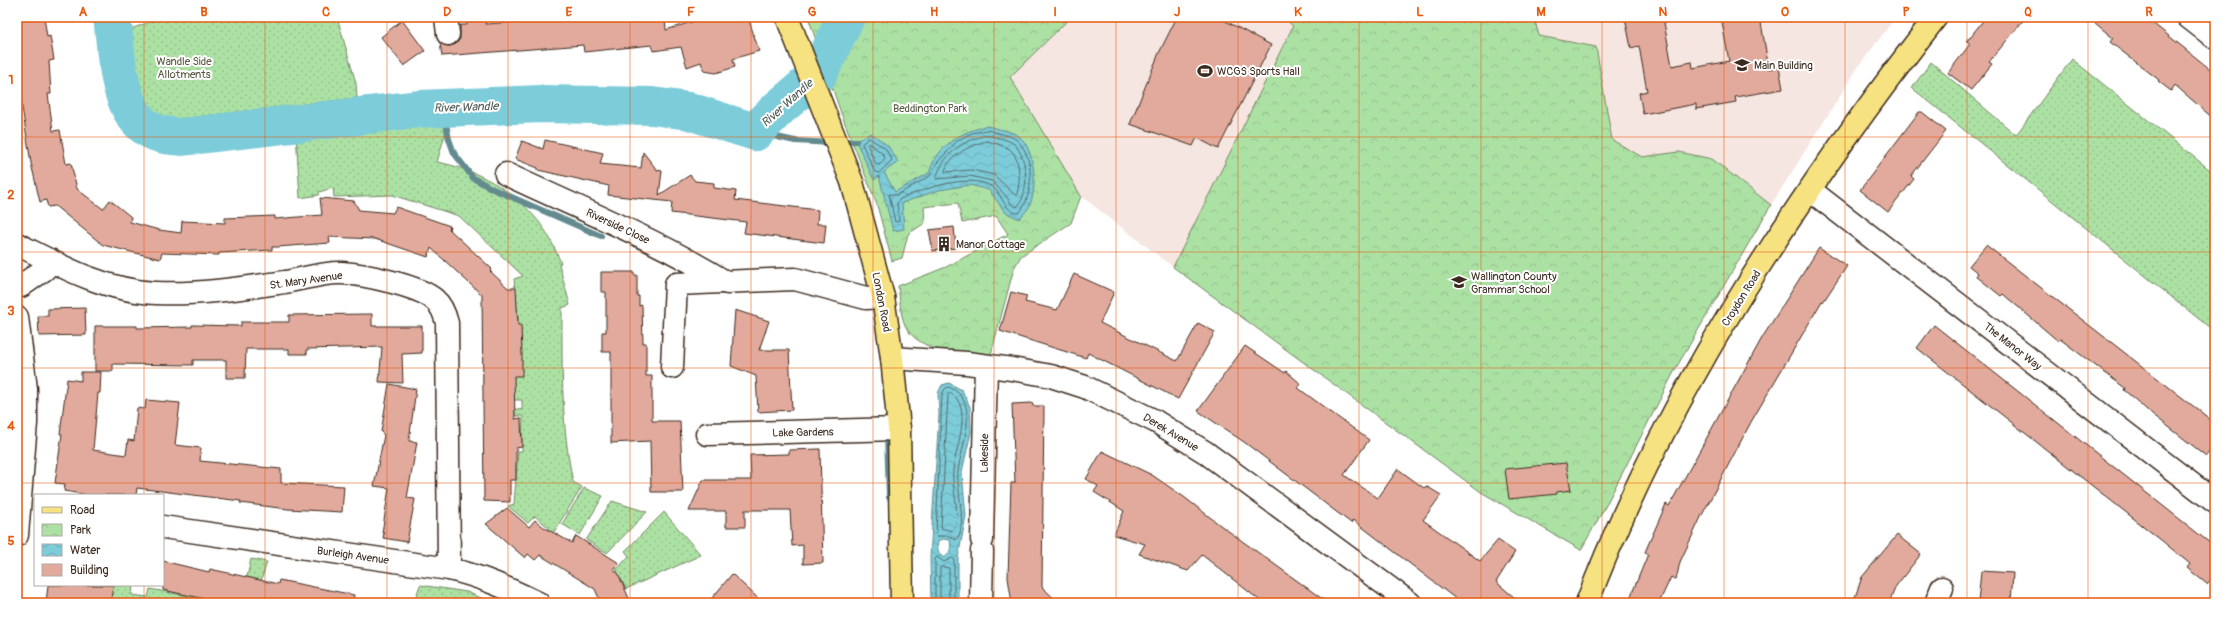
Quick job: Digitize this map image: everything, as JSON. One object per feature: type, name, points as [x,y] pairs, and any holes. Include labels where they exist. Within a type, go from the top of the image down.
[{"type":"main road","name":"London Road","points":[[787,17],[830,123],[861,209],[882,297],[892,358],[898,429],[902,603]]},
{"type":"main road","name":"Croydon Road","points":[[1587,603],[1620,519],[1693,378],[1734,308],[1810,190],[1862,116],[1936,17]]},
{"type":"street","points":[[2188,17],[2215,38]]},
{"type":"street","name":"Riverside Close","points":[[506,174],[703,268],[727,283]]},
{"type":"street","name":"The Manor Way","points":[[1810,190],[2215,502]]},
{"type":"street","name":"St. Mary Avenue","points":[[17,244],[97,281],[124,289],[156,293],[234,290],[341,273],[373,278],[408,288],[435,300],[444,312],[447,323],[450,569]]},
{"type":"street","points":[[17,286],[22,286],[45,269],[50,260]]},
{"type":"street","points":[[672,367],[676,284],[795,279],[866,298],[882,297]]},
{"type":"street","points":[[17,317],[26,389],[28,506],[17,535]]},
{"type":"street","name":"Derek Avenue","points":[[892,358],[976,364],[1051,376],[1085,387],[1155,421],[1205,452],[1410,603]]},
{"type":"street","name":"Lakeside","points":[[976,364],[982,545],[981,603]]},
{"type":"street","name":"Lake Gardens","points":[[707,434],[898,429]]},
{"type":"street","name":"Burleigh Avenue","points":[[164,526],[450,569],[468,573],[503,586],[538,603]]},
{"type":"shaded area","name":"Wallington County Grammar School","points":[[1072,17],[1896,17],[1861,63],[1771,205],[1676,368],[1605,507],[1581,550],[1481,492],[1173,267],[1081,196],[1010,77]]},
{"type":"green space","name":"Wandle Side Allotments","points":[[164,17],[337,17],[356,83],[357,98],[170,120],[151,117],[141,110],[135,95],[130,73],[125,31]]},
{"type":"green space","name":"Beddington Park","points":[[808,17],[1066,17],[1068,20],[1010,77],[1081,196],[1071,223],[1021,256],[1014,268],[990,358],[942,351],[919,341],[911,334],[903,321],[898,286],[946,267],[1008,234],[996,216],[962,223],[958,203],[924,207],[925,223],[908,234],[902,258],[892,261],[877,205],[841,113]]},
{"type":"green space","name":"Wallington County Grammar School","points":[[1283,17],[1534,17],[1539,36],[1596,47],[1612,140],[1642,157],[1679,152],[1712,159],[1771,205],[1676,368],[1605,507],[1581,550],[1481,492],[1173,267],[1293,26]]},
{"type":"green space","points":[[2072,59],[2215,174],[2215,332],[1912,88],[1931,62],[2016,135]]},
{"type":"green space","points":[[449,121],[437,162],[452,165],[480,176],[506,191],[518,200],[543,227],[552,242],[561,263],[559,264],[570,305],[562,308],[564,418],[573,482],[582,487],[552,535],[548,530],[549,528],[535,516],[528,523],[508,506],[514,504],[518,451],[522,451],[523,416],[515,416],[515,409],[522,410],[522,400],[509,400],[508,374],[521,348],[514,279],[523,276],[459,216],[392,195],[334,197],[333,188],[319,192],[319,195],[300,198],[296,133],[361,126]]},
{"type":"green space","points":[[584,488],[603,496],[580,535],[562,524]]},
{"type":"green space","points":[[612,501],[647,512],[607,553],[586,540]]},
{"type":"green space","points":[[664,512],[701,555],[626,589],[616,570],[629,556],[625,551]]},
{"type":"green space","points":[[251,559],[267,562],[261,581],[247,577]]},
{"type":"green space","points":[[420,585],[467,592],[493,603],[431,603],[422,600],[420,603],[414,603]]},
{"type":"green space","points":[[72,586],[133,586],[132,595],[148,597],[150,589],[211,600],[210,603],[80,603]]},
{"type":"water","points":[[988,126],[1020,137],[1025,143],[1032,160],[1034,170],[1034,190],[1029,207],[1019,219],[1005,212],[989,190],[970,185],[939,190],[902,203],[904,229],[893,231],[879,176],[874,180],[856,141],[871,133],[888,146],[898,162],[884,172],[895,192],[929,173],[938,155],[951,141],[978,128]]},
{"type":"water","points":[[949,383],[962,390],[970,407],[971,432],[962,472],[966,516],[958,558],[958,603],[931,603],[930,557],[939,414],[938,393],[942,385]],"holes":[[[943,539],[950,540],[950,550],[944,558],[938,551],[938,541]]]},
{"type":"building","points":[[17,17],[44,17],[47,37],[50,36],[54,60],[49,61],[51,94],[48,94],[53,131],[60,130],[66,164],[71,163],[77,189],[103,209],[110,200],[131,217],[130,222],[159,230],[181,233],[182,221],[225,223],[225,218],[275,216],[275,219],[322,215],[320,198],[354,201],[359,210],[393,213],[396,207],[450,226],[449,229],[492,269],[490,271],[508,288],[516,288],[518,325],[521,325],[522,376],[514,376],[515,419],[521,418],[522,447],[516,448],[516,480],[510,480],[510,502],[484,501],[482,295],[431,248],[428,257],[375,239],[329,237],[330,243],[272,247],[272,250],[219,253],[219,255],[162,253],[160,259],[103,245],[55,206],[48,207],[46,200],[40,202],[31,163],[17,77]]},
{"type":"building","points":[[466,17],[485,17],[486,24],[546,20],[545,17],[665,17],[666,30],[707,17],[748,17],[759,51],[733,59],[735,67],[716,73],[704,71],[701,62],[687,67],[681,47],[653,51],[652,45],[584,52],[583,45],[442,56],[440,43],[449,46],[456,44],[460,39],[460,25],[467,25]]},
{"type":"building","name":"WCGS Sports Hall","points":[[1177,17],[1218,17],[1271,45],[1218,149],[1197,138],[1193,146],[1130,124],[1159,53]]},
{"type":"building","name":"Main Building","points":[[1625,17],[1663,17],[1672,66],[1692,62],[1693,68],[1729,61],[1721,17],[1760,17],[1769,69],[1779,67],[1783,89],[1735,97],[1736,102],[1696,109],[1696,104],[1643,114],[1639,93],[1647,91],[1639,46],[1631,48]]},
{"type":"building","points":[[1986,17],[2026,17],[1989,62],[1992,64],[1971,90],[1948,73],[1970,44],[1967,41]]},
{"type":"building","points":[[2088,17],[2145,17],[2215,73],[2215,120],[2175,85],[2171,91],[2158,81],[2159,80],[2110,42],[2113,38]]},
{"type":"building","points":[[402,20],[425,51],[404,66],[381,37]]},
{"type":"building","points":[[1919,112],[1922,112],[1946,131],[1911,176],[1914,179],[1888,212],[1860,190]]},
{"type":"building","points":[[545,140],[603,153],[600,164],[641,168],[643,152],[657,170],[662,171],[659,195],[690,175],[695,181],[714,183],[714,188],[736,191],[735,200],[818,210],[817,224],[826,224],[824,243],[744,233],[746,222],[671,213],[672,202],[608,195],[609,186],[538,170],[538,168],[515,159],[522,141],[543,149]]},
{"type":"building","name":"Manor Cottage","points":[[954,227],[956,248],[933,251],[929,230]]},
{"type":"building","points":[[1986,245],[2215,423],[2215,444],[2206,456],[2147,410],[2124,390],[2125,388],[2060,339],[2058,341],[2003,294],[2001,296],[1976,276],[1978,273],[1969,266]]},
{"type":"building","points":[[1819,248],[1847,266],[1823,302],[1822,301],[1751,422],[1702,515],[1680,562],[1676,580],[1671,577],[1659,603],[1628,603],[1648,554],[1645,552],[1666,504],[1669,506],[1762,338]]},
{"type":"building","points":[[601,272],[634,272],[634,275],[637,275],[637,296],[639,296],[639,306],[642,305],[643,343],[646,343],[646,376],[652,376],[652,421],[680,421],[683,492],[651,492],[650,441],[611,443],[611,352],[602,352],[602,332],[606,332],[606,292],[601,292]]},
{"type":"building","points":[[1074,274],[1114,292],[1100,323],[1177,361],[1198,323],[1215,332],[1178,399],[1088,353],[1086,358],[1000,331],[1011,292],[1027,296],[1025,302],[1057,310]]},
{"type":"building","points":[[85,308],[86,335],[39,336],[38,316],[48,316],[48,309]]},
{"type":"building","points":[[735,310],[769,321],[759,350],[789,350],[792,410],[758,412],[756,376],[731,366]]},
{"type":"building","points":[[372,314],[372,326],[422,326],[422,353],[402,354],[403,383],[379,382],[382,347],[307,349],[307,354],[289,354],[289,349],[246,349],[245,378],[226,378],[226,360],[193,360],[193,365],[113,364],[113,371],[95,371],[95,326],[137,326],[137,328],[192,327],[192,325],[241,326],[241,322],[289,322],[289,315]]},
{"type":"building","points":[[1934,325],[2215,547],[2215,575],[2207,584],[2187,568],[2190,564],[2161,540],[1917,348]]},
{"type":"building","points":[[1245,346],[1285,373],[1286,371],[1301,384],[1298,388],[1369,440],[1344,475],[1378,498],[1398,469],[1424,488],[1426,486],[1441,495],[1423,520],[1480,561],[1498,540],[1515,552],[1496,582],[1521,603],[1461,603],[1353,520],[1351,523],[1244,442],[1198,411]]},
{"type":"building","points":[[81,372],[101,372],[93,450],[126,455],[128,440],[134,441],[137,408],[145,409],[146,400],[180,403],[175,445],[201,448],[200,461],[281,469],[281,483],[344,486],[342,512],[288,509],[240,503],[241,501],[137,488],[136,494],[82,494],[64,491],[65,484],[55,483],[62,434],[60,434],[67,379],[81,381]]},
{"type":"building","points":[[389,384],[416,389],[409,441],[417,442],[407,498],[415,499],[407,542],[383,538],[384,533],[382,533],[389,488],[374,486],[384,435],[381,432]]},
{"type":"building","points":[[1032,403],[1033,406],[1044,406],[1042,587],[1059,603],[1012,603],[1008,578],[1011,483],[1015,483],[1012,404]]},
{"type":"building","points":[[820,449],[823,563],[803,564],[803,545],[792,546],[790,510],[745,510],[745,527],[726,527],[726,511],[689,511],[703,480],[751,480],[750,455],[789,454],[789,450]]},
{"type":"building","points":[[1102,451],[1152,475],[1328,603],[1263,603],[1202,555],[1188,571],[1139,554],[1145,544],[1114,535],[1124,511],[1094,492],[1098,486],[1086,479]]},
{"type":"building","points":[[1566,463],[1571,490],[1556,492],[1557,494],[1509,499],[1505,469]]},
{"type":"building","points":[[507,508],[529,527],[535,520],[545,528],[572,543],[576,536],[619,563],[613,569],[618,573],[631,603],[601,603],[595,589],[540,555],[535,560],[528,554],[525,558],[486,524]]},
{"type":"building","points":[[1897,535],[1921,554],[1896,586],[1889,603],[1853,603],[1862,577]]},
{"type":"building","points":[[164,561],[209,572],[210,569],[278,584],[279,580],[354,595],[353,603],[224,603],[163,590]]},
{"type":"building","points":[[1981,571],[2013,573],[2011,603],[1978,603]]},
{"type":"building","points":[[732,574],[763,603],[708,603]]},
{"type":"building","points":[[48,586],[113,586],[112,603],[46,603]]},
{"type":"waterway","name":"River Wandle","points":[[112,17],[121,83],[126,100],[133,114],[144,125],[157,133],[182,137],[419,109],[542,104],[652,106],[689,111],[755,132],[779,108],[818,75],[846,17]]},
{"type":"waterway","points":[[443,109],[449,139],[454,153],[473,178],[493,189],[601,236]]},
{"type":"waterway","points":[[755,132],[795,141],[832,143]]},
{"type":"waterway","points":[[841,142],[856,141]]},
{"type":"waterway","points":[[887,435],[889,497]]},
{"type":"place","name":"Main Building","points":[[1742,65]]},
{"type":"place","name":"WCGS Sports Hall","points":[[1205,71]]},
{"type":"place","name":"Manor Cottage","points":[[944,244]]},
{"type":"place","name":"Wallington County Grammar School","points":[[1459,282]]}]
